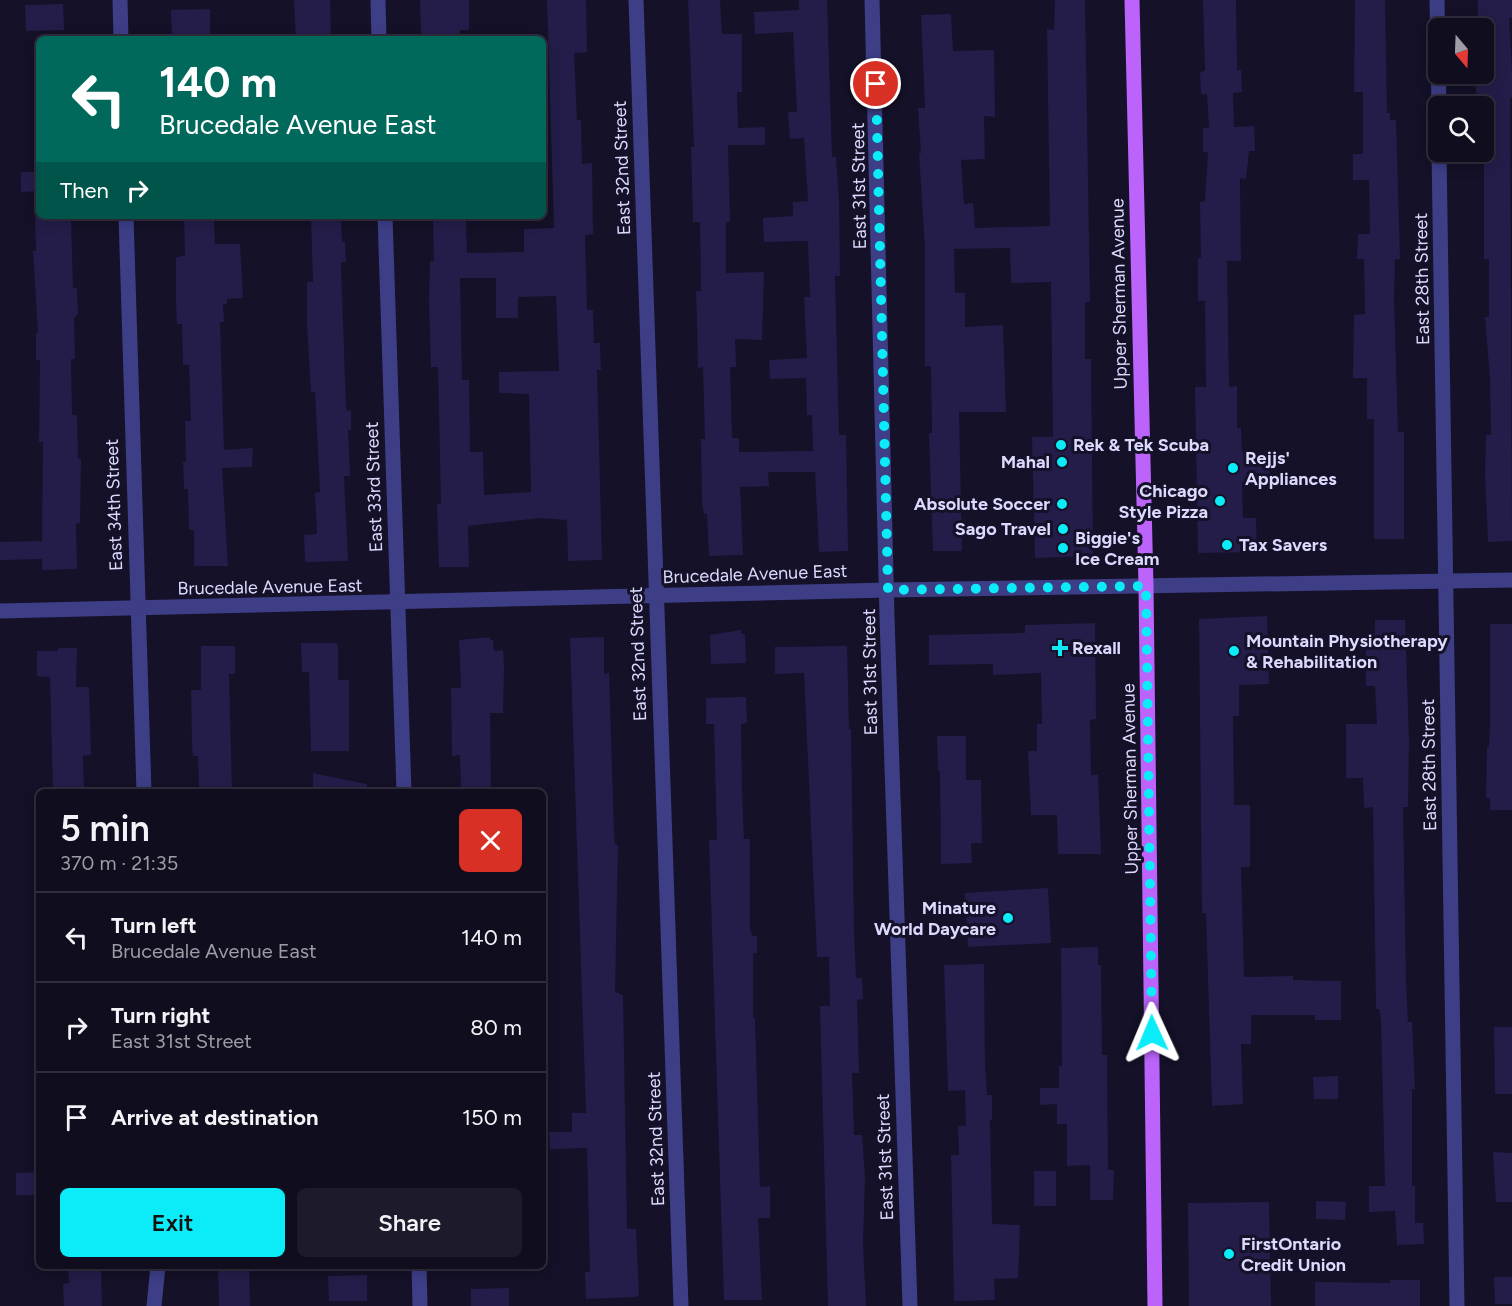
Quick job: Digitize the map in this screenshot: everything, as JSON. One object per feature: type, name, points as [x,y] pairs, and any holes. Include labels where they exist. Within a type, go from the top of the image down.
[{"type":"main road","name":"Upper Sherman Avenue","points":[[1132,0],[1146,586],[1155,1306]]},
{"type":"street","points":[[120,0],[121,36]]},
{"type":"street","points":[[378,0],[379,36]]},
{"type":"street","name":"East 32nd Street","points":[[636,0],[681,1306]]},
{"type":"street","name":"East 31st Street","points":[[872,0],[910,1306]]},
{"type":"street","points":[[1437,0],[1438,96]]},
{"type":"street","name":"East 28th Street","points":[[1439,162],[1457,1306]]},
{"type":"street","name":"East 34th Street","points":[[126,219],[144,789]]},
{"type":"street","name":"East 33rd Street","points":[[385,219],[404,789]]},
{"type":"street","name":"Brucedale Avenue East","points":[[0,612],[888,590],[1512,580]]},
{"type":"street","points":[[154,1306],[158,1269]]},
{"type":"street","points":[[419,1269],[420,1306]]},
{"type":"building","points":[[294,0],[330,0],[331,36],[296,36]]},
{"type":"building","points":[[420,0],[469,0],[469,30],[460,30],[460,36],[421,36]]},
{"type":"building","points":[[547,0],[586,0],[587,52],[574,53],[577,120],[581,120],[582,164],[592,163],[593,234],[585,235],[587,310],[593,310],[594,343],[600,343],[601,370],[597,370],[602,560],[568,561],[567,520],[540,518],[468,526],[469,567],[439,567],[437,504],[441,504],[438,367],[431,367],[429,302],[430,261],[434,261],[433,221],[466,221],[467,253],[524,252],[524,229],[554,228]],"holes":[[[460,278],[496,278],[496,318],[518,318],[518,297],[556,296],[559,371],[499,372],[499,393],[529,394],[531,492],[484,495],[483,452],[470,452],[469,380],[462,380]]]},
{"type":"building","points":[[688,0],[720,0],[722,34],[742,34],[742,92],[737,92],[738,128],[765,127],[765,145],[728,145],[730,222],[726,222],[726,273],[764,272],[762,340],[735,339],[736,367],[730,367],[732,438],[739,438],[739,452],[813,451],[812,415],[807,415],[806,378],[770,379],[769,360],[807,358],[804,297],[810,297],[808,241],[764,242],[763,218],[793,216],[793,202],[808,201],[804,138],[790,139],[788,112],[797,112],[793,32],[755,34],[754,12],[799,10],[799,0],[827,0],[832,157],[836,157],[839,200],[840,276],[835,276],[839,435],[846,435],[848,551],[819,552],[815,472],[768,472],[769,486],[740,487],[743,555],[709,556],[707,514],[704,514],[702,502],[701,439],[705,439],[703,367],[698,368],[696,291],[701,291],[700,222],[693,222],[691,147],[694,147]]},
{"type":"building","points":[[1055,0],[1085,0],[1090,302],[1085,302],[1085,359],[1091,359],[1093,556],[1035,558],[1032,437],[1053,437],[1051,282],[1011,283],[1010,248],[954,249],[955,293],[965,293],[965,327],[1003,325],[1006,412],[959,412],[962,551],[933,551],[929,433],[932,433],[931,366],[925,366],[925,248],[919,153],[921,153],[918,108],[925,108],[921,15],[951,14],[953,51],[994,50],[995,117],[984,116],[985,159],[961,160],[964,204],[973,203],[975,228],[1050,226],[1047,29],[1054,30]]},
{"type":"building","points":[[1203,0],[1236,0],[1237,70],[1241,70],[1242,92],[1233,93],[1234,127],[1254,126],[1255,151],[1249,151],[1246,179],[1240,178],[1241,261],[1227,261],[1229,387],[1237,386],[1237,428],[1241,428],[1242,452],[1269,452],[1270,482],[1242,483],[1243,518],[1256,518],[1257,552],[1198,553],[1195,387],[1206,387],[1205,301],[1198,301],[1198,258],[1201,258],[1200,202],[1205,201],[1208,152],[1203,152],[1203,128],[1209,128],[1207,94],[1201,94],[1200,72],[1205,71]]},
{"type":"building","points":[[1355,0],[1385,0],[1387,113],[1390,113],[1390,120],[1396,120],[1400,259],[1395,259],[1394,299],[1398,432],[1404,432],[1404,539],[1374,539],[1374,419],[1367,419],[1367,378],[1353,378],[1354,315],[1365,314],[1364,259],[1357,259],[1358,234],[1370,234],[1369,180],[1353,180],[1353,154],[1363,154],[1363,92],[1354,92]]},
{"type":"building","points":[[1478,0],[1512,0],[1512,18],[1509,18],[1512,72],[1512,97],[1510,98],[1512,541],[1488,542],[1486,435],[1491,435],[1490,379],[1485,317],[1489,317],[1489,259],[1484,259],[1484,162],[1494,162],[1494,96],[1476,95],[1476,84],[1494,84],[1494,18],[1478,18]]},
{"type":"building","points":[[63,4],[64,30],[26,31],[25,5]]},
{"type":"building","points":[[210,9],[210,36],[172,36],[171,10]]},
{"type":"building","points":[[21,172],[36,172],[36,191],[21,192]]},
{"type":"building","points":[[35,216],[36,219],[71,219],[73,288],[77,288],[78,314],[74,318],[75,359],[71,359],[72,415],[77,415],[78,459],[81,459],[80,523],[76,524],[77,569],[42,570],[42,559],[0,560],[0,542],[42,541],[43,442],[39,442],[40,360],[36,360],[36,333],[38,333],[33,251],[36,251]]},
{"type":"building","points":[[184,219],[214,219],[215,244],[240,244],[243,298],[227,299],[227,304],[223,304],[224,322],[220,322],[224,450],[253,448],[252,467],[222,468],[228,566],[194,566],[194,530],[189,530],[188,489],[184,489],[183,462],[186,462],[185,421],[191,421],[189,365],[183,365],[182,324],[177,324],[176,300],[176,258],[185,255]]},
{"type":"building","points":[[311,219],[341,219],[346,262],[341,262],[341,266],[346,406],[347,411],[351,410],[351,430],[348,430],[350,476],[344,476],[348,561],[305,562],[304,535],[317,534],[315,493],[320,492],[315,392],[311,392],[307,324],[307,282],[313,282]]},
{"type":"building","points":[[1267,616],[1269,684],[1239,685],[1239,716],[1233,716],[1234,805],[1250,805],[1250,867],[1241,867],[1244,977],[1293,976],[1293,980],[1341,981],[1341,1020],[1315,1020],[1315,1015],[1251,1015],[1251,1044],[1241,1044],[1243,1104],[1212,1106],[1206,913],[1202,913],[1199,619]]},
{"type":"building","points":[[1375,620],[1405,620],[1409,742],[1408,807],[1403,807],[1406,982],[1408,1022],[1412,1022],[1415,1089],[1412,1089],[1412,1186],[1415,1186],[1415,1223],[1423,1223],[1424,1244],[1397,1245],[1395,1211],[1369,1212],[1369,1186],[1385,1186],[1381,1020],[1379,1009],[1376,1009],[1373,807],[1364,808],[1363,778],[1346,778],[1346,724],[1377,724],[1375,686],[1366,686],[1366,633],[1375,633]]},
{"type":"building","points":[[1095,623],[1096,719],[1090,720],[1091,775],[1098,775],[1101,854],[1058,854],[1057,815],[1031,815],[1028,751],[1037,751],[1037,724],[1042,724],[1041,673],[993,675],[993,664],[929,665],[929,635],[1025,633],[1025,625]]},
{"type":"building","points":[[1490,624],[1512,624],[1512,810],[1490,810],[1490,798],[1486,798],[1487,748],[1489,747],[1490,727]]},
{"type":"building","points":[[741,630],[741,634],[745,634],[746,663],[711,664],[710,635]]},
{"type":"building","points":[[490,637],[490,640],[493,640],[494,651],[503,650],[503,713],[490,713],[491,789],[461,789],[460,755],[452,756],[451,688],[461,688],[459,640]]},
{"type":"building","points":[[604,637],[604,674],[609,673],[614,833],[615,845],[618,845],[615,992],[623,995],[627,1229],[636,1229],[639,1295],[586,1299],[585,1272],[590,1272],[587,1148],[550,1149],[549,1132],[572,1132],[572,1113],[586,1113],[570,638]]},
{"type":"building","points":[[301,643],[336,643],[338,646],[338,680],[349,680],[349,751],[311,751],[309,672],[302,672]]},
{"type":"building","points":[[201,646],[235,646],[235,674],[229,674],[232,789],[199,789],[198,756],[193,756],[191,690],[201,690]]},
{"type":"building","points":[[847,646],[856,978],[862,978],[863,999],[857,1000],[859,1073],[852,1073],[854,1135],[862,1135],[865,1177],[863,1244],[866,1306],[828,1306],[820,1006],[830,1006],[829,957],[817,957],[804,673],[775,674],[775,647]]},
{"type":"building","points":[[58,648],[77,648],[76,687],[89,687],[91,755],[83,756],[84,789],[53,789],[50,677],[37,676],[37,651],[58,651]]},
{"type":"building","points":[[746,697],[747,723],[741,724],[742,791],[744,839],[750,839],[750,929],[752,936],[757,936],[757,953],[753,953],[753,1018],[755,1018],[760,1187],[770,1186],[770,1218],[758,1218],[762,1300],[724,1300],[709,840],[717,840],[714,724],[706,724],[706,698]]},
{"type":"building","points":[[937,736],[966,736],[966,780],[981,780],[982,843],[971,843],[972,863],[941,864],[940,771],[938,771]]},
{"type":"building","points":[[313,773],[367,784],[366,789],[313,789]]},
{"type":"building","name":"Minature World Daycare","points":[[1048,888],[1051,943],[968,947],[965,893]]},
{"type":"building","points":[[1098,947],[1098,965],[1101,965],[1102,1055],[1107,1055],[1108,1170],[1114,1170],[1113,1200],[1090,1200],[1090,1165],[1067,1166],[1067,1124],[1057,1124],[1057,1104],[1040,1105],[1040,1088],[1059,1088],[1059,1066],[1062,1066],[1061,948]]},
{"type":"building","points":[[984,964],[985,1064],[987,1095],[992,1095],[992,1120],[990,1120],[992,1224],[1020,1225],[1018,1278],[994,1279],[995,1300],[954,1301],[951,1155],[959,1155],[958,1126],[966,1126],[965,1090],[948,1091],[944,965]]},
{"type":"building","points":[[1494,1027],[1512,1027],[1512,1094],[1495,1094]]},
{"type":"building","points":[[1338,1076],[1338,1099],[1314,1099],[1313,1077]]},
{"type":"building","points":[[1493,1152],[1512,1153],[1512,1202],[1496,1202]]},
{"type":"building","points":[[1034,1171],[1056,1171],[1056,1206],[1034,1206]]},
{"type":"building","points":[[36,1172],[36,1195],[16,1195],[16,1173]]},
{"type":"building","points":[[1316,1201],[1346,1202],[1345,1220],[1316,1219]]},
{"type":"building","name":"FirstOntario Credit Union","points":[[1269,1202],[1271,1306],[1189,1306],[1188,1203]]},
{"type":"building","points":[[68,1269],[101,1269],[102,1306],[64,1306],[63,1284],[69,1283]]},
{"type":"building","points":[[218,1269],[249,1269],[250,1306],[219,1306]]},
{"type":"building","points":[[367,1275],[367,1301],[329,1301],[328,1276]]},
{"type":"building","points":[[1494,1277],[1512,1277],[1512,1304],[1495,1304]]},
{"type":"building","points":[[1390,1280],[1420,1280],[1420,1306],[1315,1306],[1315,1282],[1390,1283]]},
{"type":"building","points":[[509,1288],[509,1306],[471,1306],[471,1289]]},
{"type":"place","name":"Rek & Tek Scuba","points":[[1061,445]]},
{"type":"place","name":"Mahal","points":[[1062,462]]},
{"type":"place","name":"Rejjs' Appliances","points":[[1233,468]]},
{"type":"place","name":"Chicago Style Pizza","points":[[1220,501]]},
{"type":"place","name":"Absolute Soccer","points":[[1062,504]]},
{"type":"place","name":"Sago Travel","points":[[1063,529]]},
{"type":"place","name":"Tax Savers","points":[[1227,545]]},
{"type":"place","name":"Biggie's Ice Cream","points":[[1063,548]]},
{"type":"place","name":"Rexall","points":[[1060,648]]},
{"type":"place","name":"Mountain Physiotherapy & Rehabilitation","points":[[1234,651]]},
{"type":"place","name":"Minature World Daycare","points":[[1008,918]]},
{"type":"place","name":"FirstOntario Credit Union","points":[[1229,1254]]},
{"type":"route","points":[[876,84],[888,590],[1146,586],[1152,1033]]}]
